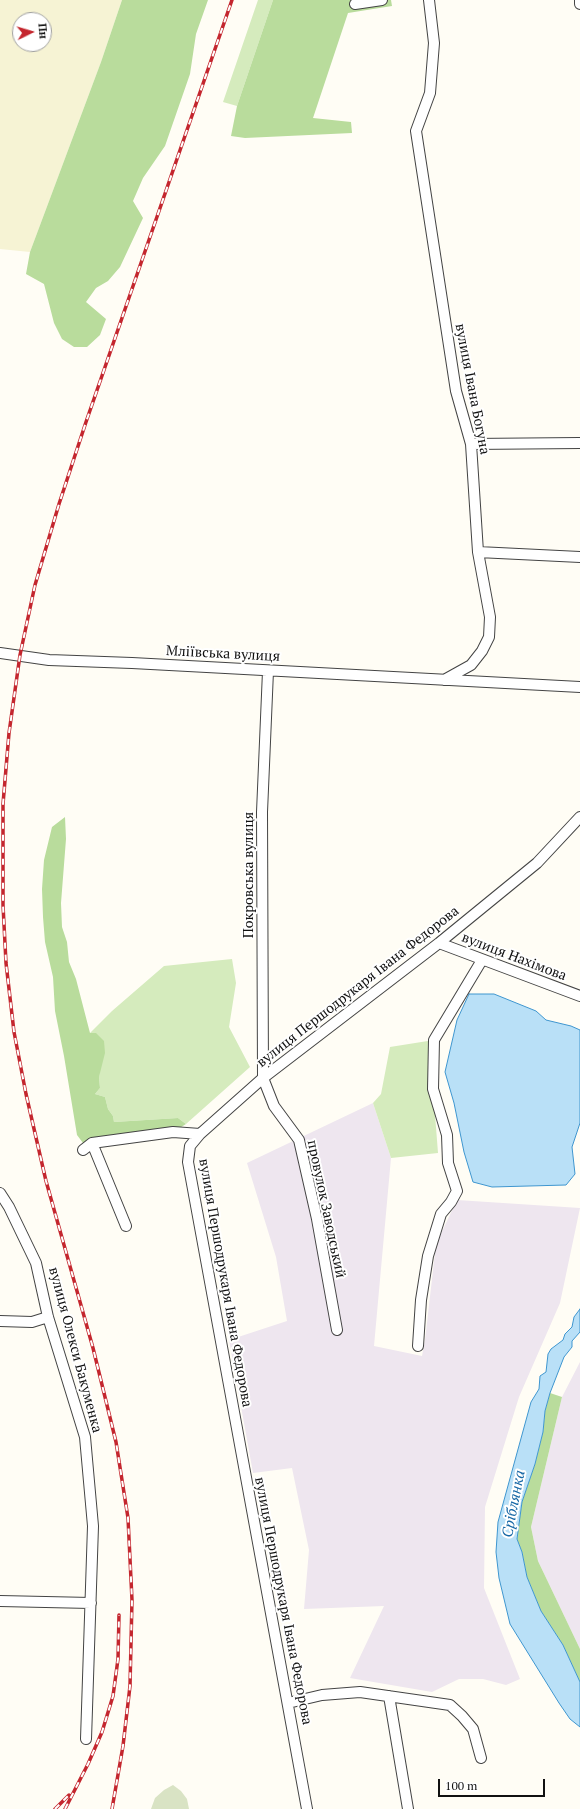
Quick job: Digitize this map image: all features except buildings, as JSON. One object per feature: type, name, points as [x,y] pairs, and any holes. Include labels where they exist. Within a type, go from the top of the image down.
[{"type":"street","points":[[355,4],[382,0]]},
{"type":"street","name":"вулиця Івана Богуна","points":[[429,0],[434,43],[430,93],[416,131],[456,392],[471,444],[478,552],[490,617],[489,636],[482,651],[471,665],[444,680]]},
{"type":"street","points":[[471,444],[580,443]]},
{"type":"street","points":[[478,552],[580,557]]},
{"type":"street","name":"Мліївська вулиця","points":[[0,653],[49,660],[444,680]]},
{"type":"street","name":"Покровська вулиця","points":[[263,1078],[262,812],[268,671]]},
{"type":"street","points":[[444,680],[580,687]]},
{"type":"street","name":"вулиця Першодрукаря Івана Федорова","points":[[307,1809],[188,1162],[190,1146],[200,1134],[263,1078],[439,943],[537,863],[580,817]]},
{"type":"street","name":"вулиця Нахімова","points":[[439,943],[580,996]]},
{"type":"street","points":[[418,1346],[421,1300],[428,1256],[441,1214],[451,1202],[457,1191],[448,1163],[447,1135],[433,1089],[434,1040],[482,960]]},
{"type":"street","name":"провулок Заводський","points":[[263,1078],[274,1106],[299,1140],[337,1330]]},
{"type":"street","points":[[83,1150],[92,1143],[173,1132],[200,1134]]},
{"type":"street","points":[[92,1143],[126,1226]]},
{"type":"street","name":"вулиця Олекси Бакуменка","points":[[0,1193],[9,1207],[36,1263],[48,1317],[85,1437],[92,1526],[86,1739]]},
{"type":"street","points":[[0,1321],[32,1322],[48,1317]]},
{"type":"street","points":[[0,1601],[91,1603]]},
{"type":"street","points":[[288,1703],[328,1694],[360,1692],[450,1705],[473,1729],[481,1758]]},
{"type":"street","points":[[389,1696],[408,1809]]},
{"type":"shaded area","points":[[0,0],[122,0],[101,62],[30,252],[0,249]]},
{"type":"shaded area","points":[[373,1103],[391,1158],[374,1346],[422,1356],[436,1244],[457,1200],[580,1208],[560,1303],[519,1397],[485,1507],[484,1588],[520,1679],[506,1685],[483,1679],[459,1679],[432,1692],[350,1678],[384,1606],[304,1609],[309,1550],[292,1468],[253,1473],[229,1340],[287,1321],[276,1257],[247,1163]]},
{"type":"shaded area","points":[[580,1362],[580,1649],[538,1561],[531,1527],[562,1397]]},
{"type":"green space","points":[[122,0],[208,0],[196,34],[190,74],[165,146],[143,178],[133,201],[143,218],[120,267],[108,281],[96,288],[86,302],[106,319],[100,335],[87,347],[74,347],[62,339],[54,323],[44,284],[26,274],[30,252],[101,62]]},
{"type":"green space","points":[[258,0],[273,0],[237,106],[223,102]]},
{"type":"green space","points":[[273,0],[391,0],[392,6],[348,13],[313,118],[351,122],[352,133],[245,138],[231,136],[237,106]]},
{"type":"green space","points":[[65,817],[66,839],[61,903],[62,927],[67,942],[69,962],[76,979],[90,1033],[96,1033],[104,1041],[105,1053],[99,1077],[100,1088],[95,1094],[105,1097],[108,1109],[113,1116],[114,1122],[178,1118],[186,1124],[173,1132],[92,1143],[83,1143],[77,1135],[55,1011],[53,977],[45,942],[43,917],[42,889],[44,860],[52,827]]},
{"type":"green space","points":[[232,959],[236,983],[229,1027],[250,1067],[186,1124],[178,1118],[114,1122],[113,1116],[108,1109],[105,1097],[95,1094],[100,1088],[100,1067],[90,1033],[112,1011],[164,966]]},
{"type":"green space","points":[[434,1040],[433,1089],[438,1153],[391,1158],[373,1103],[381,1094],[390,1047]]},
{"type":"green space","points":[[550,1393],[562,1397],[531,1527],[538,1561],[580,1649],[580,1682],[563,1645],[541,1611],[527,1577],[522,1552],[517,1539],[522,1502],[535,1464],[543,1432],[545,1411]]},
{"type":"green space","points":[[173,1785],[181,1791],[187,1799],[189,1809],[151,1809],[155,1798],[164,1790]]},
{"type":"water","points":[[469,994],[494,994],[536,1011],[546,1020],[571,1026],[580,1030],[580,1123],[572,1147],[575,1174],[566,1185],[492,1187],[473,1182],[464,1152],[454,1103],[445,1072],[457,1020]]},
{"type":"water","name":"Сріблянка","points":[[580,1309],[580,1332],[572,1341],[572,1347],[564,1357],[550,1393],[545,1411],[543,1432],[535,1464],[522,1502],[517,1539],[522,1552],[527,1577],[541,1611],[563,1645],[580,1682],[580,1727],[570,1719],[559,1703],[510,1624],[499,1578],[496,1552],[498,1522],[531,1402],[539,1389],[540,1376],[546,1372],[548,1354],[551,1349],[563,1340],[565,1334],[572,1327],[574,1317]]},
{"type":"railway","points":[[112,1809],[123,1746],[130,1686],[132,1600],[128,1518],[116,1442],[93,1348],[46,1181],[26,1094],[14,1032],[6,963],[3,905],[3,804],[9,733],[20,655],[35,585],[59,504],[86,422],[232,0]]},
{"type":"railway","points":[[65,1809],[88,1764],[102,1732],[113,1696],[118,1659],[119,1615]]},
{"type":"railway","points":[[55,1809],[69,1795]]}]
